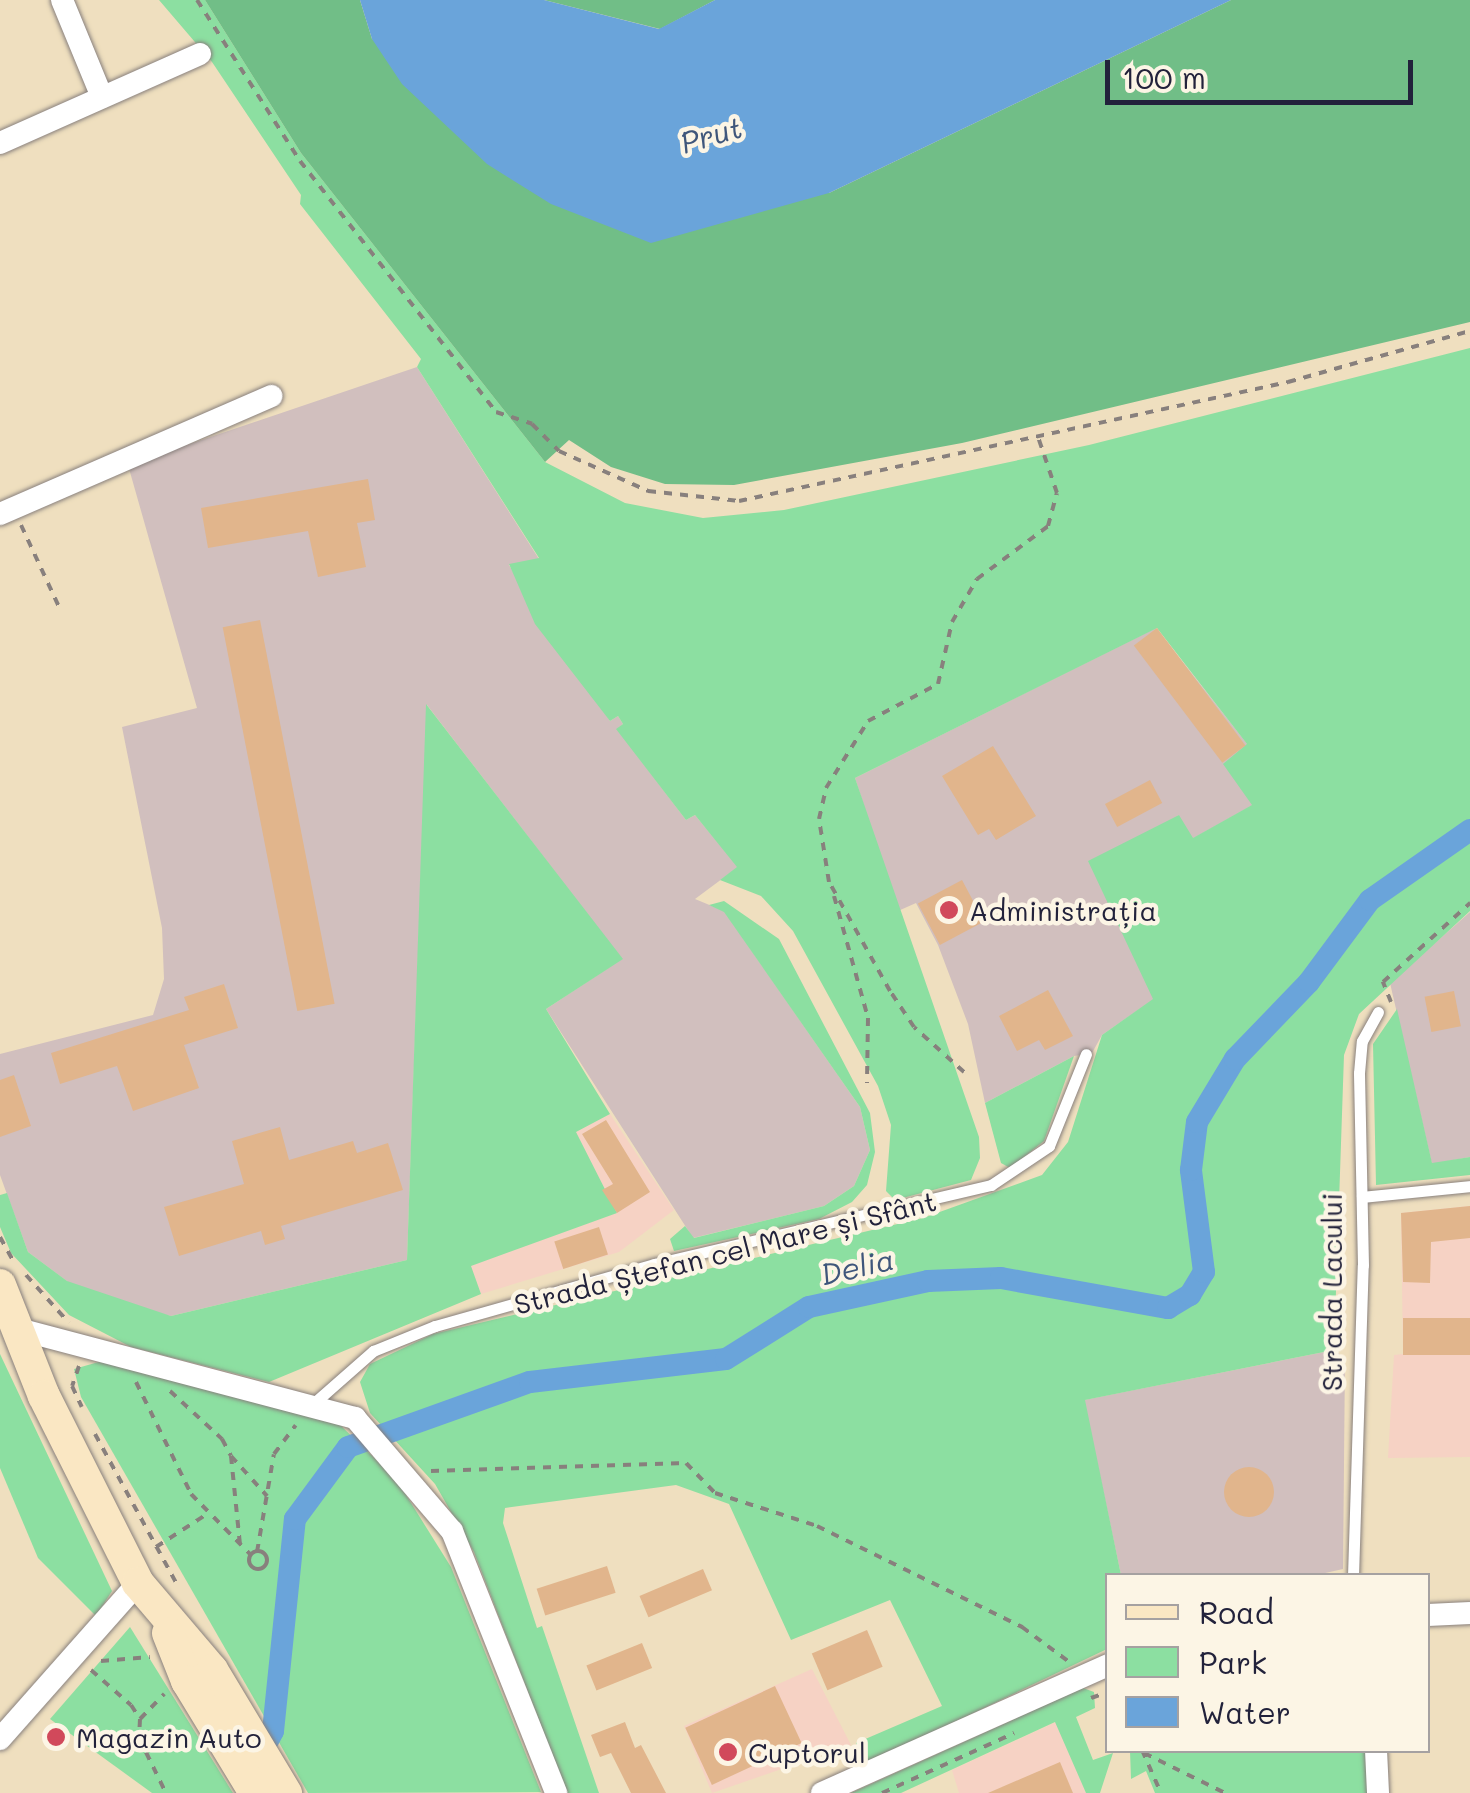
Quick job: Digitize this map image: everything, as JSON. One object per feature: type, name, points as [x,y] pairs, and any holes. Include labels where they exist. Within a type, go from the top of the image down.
[{"type":"main road","points":[[0,1285],[44,1396],[138,1583],[163,1620],[191,1679],[256,1793]]},
{"type":"main road","points":[[191,1679],[286,1793]]},
{"type":"street","points":[[62,0],[102,97]]},
{"type":"street","points":[[0,143],[200,54]]},
{"type":"street","points":[[7,510],[272,396]]},
{"type":"street","points":[[18,1329],[314,1403],[355,1418],[406,1472],[452,1531],[484,1601],[556,1793]]},
{"type":"street","points":[[0,1739],[138,1583]]},
{"type":"street","points":[[1430,1615],[1470,1612]]},
{"type":"street","points":[[822,1793],[1084,1672],[1105,1666]]},
{"type":"street","points":[[1376,1753],[1378,1793]]},
{"type":"lane","name":"Strada Lacului","points":[[1354,1573],[1362,1197],[1359,1074],[1362,1041],[1378,1012]]},
{"type":"lane","name":"Strada Ștefan cel Mare și Sfânt","points":[[314,1403],[373,1352],[436,1326],[654,1264],[991,1186],[1049,1146],[1086,1054]]},
{"type":"lane","points":[[1362,1197],[1470,1186]]},
{"type":"path","points":[[197,0],[300,160],[496,412],[532,424],[559,451],[605,476],[648,492],[740,502],[1288,382],[1470,332]]},
{"type":"path","points":[[866,1083],[868,1018],[829,882],[818,819],[850,744],[868,721],[938,684],[952,622],[977,579],[1048,526],[1057,494],[1038,437]]},
{"type":"path","points":[[7,510],[59,607]]},
{"type":"path","points":[[829,882],[914,1027],[964,1072]]},
{"type":"path","points":[[1391,1002],[1383,982],[1470,903]]},
{"type":"path","points":[[0,1236],[8,1255],[68,1318],[80,1363],[72,1386],[155,1548],[206,1514]]},
{"type":"path","points":[[129,1359],[222,1439],[231,1456],[267,1496]]},
{"type":"path","points":[[129,1359],[206,1514],[251,1555]]},
{"type":"path","points":[[258,1552],[274,1454],[314,1403]]},
{"type":"path","points":[[231,1456],[240,1545]]},
{"type":"path","points":[[406,1472],[686,1462],[715,1493],[817,1526],[1022,1628],[1084,1672]]},
{"type":"path","points":[[251,1555],[250,1564],[260,1569],[267,1560],[258,1552]]},
{"type":"path","points":[[251,1555],[258,1552]]},
{"type":"path","points":[[158,1662],[121,1654],[87,1667],[140,1719],[139,1738],[166,1793]]},
{"type":"path","points":[[140,1719],[191,1679]]},
{"type":"path","points":[[1088,1699],[1105,1693]]},
{"type":"path","points":[[882,1793],[1019,1730]]},
{"type":"path","points":[[1143,1753],[1161,1793]]},
{"type":"path","points":[[1145,1753],[1225,1793]]},
{"type":"shaded area","points":[[417,367],[539,559],[509,565],[610,721],[618,716],[623,724],[617,729],[686,820],[695,815],[738,867],[695,899],[724,911],[860,1107],[870,1150],[854,1186],[824,1206],[693,1238],[546,1009],[622,959],[427,705],[407,1260],[171,1316],[130,1307],[68,1282],[28,1252],[0,1175],[0,1054],[153,1015],[164,979],[162,928],[122,727],[197,708],[128,465]]},
{"type":"shaded area","points":[[1156,628],[1248,745],[1253,805],[1192,839],[1178,815],[1154,999],[1102,1035],[1092,1053],[1074,1056],[985,1103],[968,1024],[938,945],[916,903],[898,911],[855,778]]},
{"type":"shaded area","points":[[1470,912],[1470,1157],[1432,1164],[1390,983]]},
{"type":"shaded area","points":[[610,1114],[674,1210],[619,1252],[481,1294],[470,1266],[616,1213],[575,1132]]},
{"type":"shaded area","points":[[1470,1206],[1470,1457],[1388,1458],[1394,1355],[1403,1354],[1401,1213]]},
{"type":"shaded area","points":[[1334,1350],[1345,1358],[1343,1569],[1325,1573],[1121,1573],[1084,1400]]},
{"type":"shaded area","points":[[812,1669],[851,1745],[712,1793],[684,1726]]},
{"type":"shaded area","points":[[1056,1722],[1086,1793],[959,1793],[952,1770]]},
{"type":"green space","points":[[159,0],[205,0],[301,153],[545,462],[625,503],[703,518],[784,510],[1089,445],[1470,348],[1470,911],[1359,1014],[1344,1055],[1334,1350],[1085,1400],[1121,1573],[1105,1573],[1105,1650],[867,1764],[856,1743],[942,1706],[890,1600],[791,1640],[729,1504],[676,1485],[505,1508],[503,1523],[537,1628],[542,1626],[599,1793],[567,1793],[474,1552],[435,1484],[370,1413],[360,1382],[370,1364],[433,1334],[923,1218],[1042,1175],[1068,1142],[1102,1035],[1153,999],[1088,861],[1179,815],[1193,838],[1252,805],[1223,764],[1247,744],[1157,628],[855,778],[979,1137],[980,1158],[971,1180],[895,1200],[886,1191],[891,1125],[878,1086],[793,931],[761,896],[720,880],[737,867],[695,815],[686,820],[616,729],[623,724],[618,716],[610,721],[535,624],[509,564],[539,558],[417,367],[421,359],[300,204],[301,195],[212,62]]},
{"type":"green space","points":[[205,0],[360,0],[372,39],[829,193],[1231,0],[1470,0],[1470,322],[962,443],[734,485],[665,484],[611,467],[569,440],[545,462],[301,153]]},
{"type":"green space","points":[[544,0],[715,0],[660,29]]},
{"type":"green space","points":[[426,704],[623,959],[546,1009],[610,1114],[576,1132],[617,1213],[471,1266],[481,1294],[269,1382],[131,1347],[69,1315],[11,1253],[0,1227],[0,1195],[7,1193],[28,1252],[67,1281],[171,1316],[407,1260]]},
{"type":"green space","points":[[724,901],[779,939],[870,1113],[875,1152],[867,1185],[852,1202],[819,1219],[674,1251],[670,1239],[685,1226],[694,1238],[824,1206],[854,1186],[870,1150],[860,1107],[724,912],[709,905]]},
{"type":"green space","points":[[1397,1009],[1432,1163],[1470,1157],[1470,1175],[1376,1185],[1373,1044]]},
{"type":"green space","points":[[1074,1056],[1044,1141],[1010,1168],[1001,1163],[985,1103]]},
{"type":"green space","points":[[0,1354],[112,1591],[96,1616],[38,1558],[0,1468]]},
{"type":"green space","points":[[102,1361],[337,1422],[396,1479],[451,1567],[541,1792],[308,1793],[81,1397],[74,1369]]},
{"type":"green space","points":[[130,1627],[233,1793],[152,1793],[50,1719]]},
{"type":"green space","points":[[1083,1688],[1094,1692],[1095,1708],[1076,1717],[1093,1760],[1113,1753],[1100,1793],[1086,1793],[1055,1722],[901,1793],[851,1793]]},
{"type":"green space","points":[[1130,1753],[1367,1753],[1370,1793],[1155,1793],[1146,1771],[1131,1779]]},
{"type":"water","name":"Prut","points":[[360,0],[544,0],[659,29],[715,0],[1231,0],[829,193],[651,243],[551,204],[487,164],[402,84],[372,39]]},
{"type":"building","points":[[368,479],[375,520],[357,523],[366,567],[318,577],[308,531],[208,548],[201,508]]},
{"type":"building","points":[[260,620],[335,1004],[297,1011],[223,627]]},
{"type":"building","points":[[1157,628],[1245,745],[1222,763],[1134,645]]},
{"type":"building","points":[[993,746],[1036,816],[996,840],[989,829],[978,835],[942,776]]},
{"type":"building","points":[[1150,780],[1162,803],[1117,827],[1105,804]]},
{"type":"building","name":"Administrația","points":[[962,880],[984,921],[940,945],[918,903]]},
{"type":"building","points":[[224,984],[238,1028],[184,1045],[199,1088],[133,1111],[117,1066],[60,1084],[51,1053],[189,1010],[184,997]]},
{"type":"building","points":[[1048,990],[1073,1036],[1045,1050],[1039,1040],[1017,1051],[999,1016]]},
{"type":"building","points":[[1454,991],[1461,1026],[1431,1032],[1425,997]]},
{"type":"building","points":[[14,1075],[31,1126],[0,1137],[0,1080]]},
{"type":"building","points":[[606,1120],[650,1192],[617,1213],[602,1190],[613,1184],[582,1134]]},
{"type":"building","points":[[280,1127],[289,1160],[353,1141],[357,1153],[388,1143],[403,1190],[281,1226],[285,1239],[265,1245],[261,1231],[179,1256],[164,1207],[244,1184],[232,1141]]},
{"type":"building","points":[[1470,1206],[1470,1238],[1431,1242],[1430,1283],[1403,1282],[1401,1213]]},
{"type":"building","points":[[599,1227],[608,1255],[563,1269],[554,1242]]},
{"type":"building","points":[[1403,1318],[1470,1318],[1470,1355],[1403,1355]]},
{"type":"building","points":[[1249,1467],[1266,1475],[1274,1492],[1266,1509],[1249,1517],[1232,1509],[1224,1492],[1232,1475]]},
{"type":"building","points":[[607,1566],[616,1593],[545,1615],[537,1589]]},
{"type":"building","points":[[703,1569],[712,1590],[648,1617],[639,1596]]},
{"type":"building","points":[[867,1630],[883,1667],[827,1690],[812,1653]]},
{"type":"building","points":[[642,1643],[652,1668],[596,1691],[586,1665]]},
{"type":"building","points":[[775,1686],[802,1743],[712,1785],[685,1728]]},
{"type":"building","points":[[625,1722],[635,1748],[641,1745],[666,1793],[631,1793],[611,1753],[600,1757],[591,1735]]},
{"type":"building","points":[[1060,1762],[1073,1793],[988,1793]]},
{"type":"waterway","name":"Delia","points":[[256,1763],[273,1731],[295,1519],[348,1447],[530,1382],[726,1359],[809,1307],[928,1281],[1001,1278],[1168,1308],[1190,1295],[1204,1272],[1191,1170],[1197,1122],[1235,1059],[1309,982],[1370,900],[1470,830]]},
{"type":"place","name":"Administrația","points":[[949,910]]},
{"type":"place","name":"Magazin Auto","points":[[56,1737]]},
{"type":"place","name":"Cuptorul","points":[[728,1752]]}]
